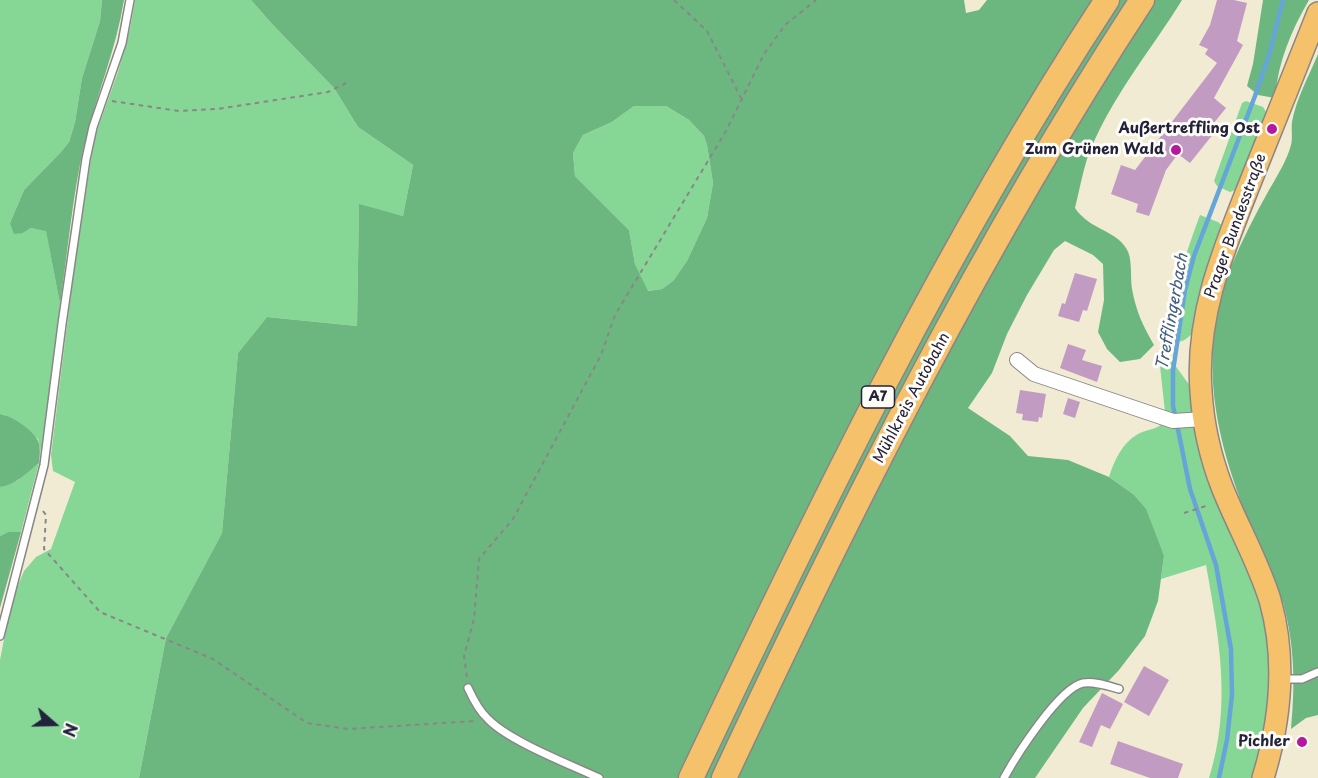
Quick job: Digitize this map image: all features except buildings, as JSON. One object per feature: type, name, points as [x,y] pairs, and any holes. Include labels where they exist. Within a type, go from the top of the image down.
[{"type":"highway","name":"Mühlkreis Autobahn","points":[[691,778],[823,506],[948,263],[1040,107],[1107,0]]},
{"type":"highway","name":"Mühlkreis Autobahn","points":[[724,778],[833,551],[954,318],[1029,184],[1142,0]]},
{"type":"main road","name":"Prager Bundesstraße","points":[[1263,778],[1278,723],[1281,679],[1276,626],[1260,572],[1222,488],[1197,420],[1200,355],[1208,299],[1216,270],[1318,13]]},
{"type":"street","points":[[1017,360],[1034,374],[1173,421],[1197,420]]},
{"type":"lane","points":[[0,636],[44,465],[86,159],[93,128],[122,42],[130,0]]},
{"type":"lane","points":[[1281,679],[1302,679],[1318,672]]},
{"type":"lane","points":[[1004,778],[1054,704],[1081,683],[1102,684],[1119,689]]},
{"type":"lane","points":[[468,688],[488,720],[508,734],[581,774],[598,778]]},
{"type":"path","points":[[674,0],[707,31],[741,100]]},
{"type":"path","points":[[468,688],[465,656],[474,620],[479,559],[513,519],[601,355],[615,315],[726,130],[764,54],[784,25],[816,0]]},
{"type":"path","points":[[103,99],[180,111],[217,110],[328,92],[346,83]]},
{"type":"path","points":[[36,501],[46,515],[44,549],[100,612],[213,658],[307,723],[348,729],[488,720]]},
{"type":"path","points":[[1184,513],[1208,505]]},
{"type":"green space","points":[[0,0],[102,0],[100,21],[82,78],[75,122],[69,142],[24,190],[10,223],[23,233],[31,228],[46,230],[60,304],[41,453],[38,439],[5,415],[0,414]]},
{"type":"green space","points":[[102,0],[124,0],[116,37],[80,165],[60,304],[46,231],[31,228],[23,233],[14,234],[10,223],[24,190],[69,142],[75,122],[82,78],[100,21]]},
{"type":"green space","points":[[135,0],[251,0],[334,88],[358,127],[413,165],[403,216],[359,205],[357,326],[267,317],[238,353],[222,533],[166,638],[139,778],[0,778],[0,660],[6,629],[16,590],[24,571],[36,557],[51,549],[75,482],[53,471],[51,455],[73,277],[94,139],[118,72]]},
{"type":"green space","points":[[251,0],[964,0],[966,13],[979,10],[987,0],[1182,0],[1106,117],[1087,159],[1075,208],[1088,221],[1116,237],[1126,248],[1130,257],[1132,289],[1136,304],[1143,325],[1154,345],[1140,359],[1120,362],[1107,349],[1098,332],[1104,300],[1103,264],[1093,255],[1065,241],[1054,250],[1027,295],[1007,334],[992,373],[968,408],[1010,436],[1028,456],[1068,460],[1109,477],[1133,494],[1146,509],[1164,556],[1158,601],[1145,636],[1119,670],[1083,708],[1035,778],[139,778],[166,638],[222,533],[238,353],[267,317],[357,326],[359,204],[403,216],[413,165],[358,127],[334,88]],"holes":[[[634,106],[666,106],[689,120],[704,136],[713,183],[707,218],[687,261],[673,281],[662,289],[648,291],[635,264],[629,230],[575,176],[573,153],[583,135],[612,122]]]},
{"type":"green space","points":[[1263,0],[1309,0],[1286,47],[1275,98],[1258,95],[1247,86],[1253,64]]},
{"type":"green space","points":[[1318,54],[1318,715],[1306,718],[1291,729],[1293,666],[1287,619],[1283,603],[1248,521],[1222,439],[1214,398],[1213,355],[1218,312],[1231,267],[1287,156],[1292,142],[1292,122],[1296,105]]},
{"type":"green space","points":[[1246,101],[1263,107],[1268,115],[1238,189],[1230,192],[1217,186],[1214,181],[1242,103]]},
{"type":"green space","points":[[634,106],[666,106],[689,120],[704,136],[713,183],[707,218],[687,261],[673,281],[662,289],[647,291],[635,264],[629,230],[575,176],[573,153],[583,135],[612,122]]},
{"type":"green space","points":[[1200,215],[1224,227],[1195,330],[1179,342],[1171,334],[1170,321],[1173,302],[1184,260]]},
{"type":"green space","points":[[1172,361],[1190,386],[1194,414],[1177,416],[1165,412],[1160,366]]},
{"type":"green space","points":[[0,414],[15,420],[30,431],[38,441],[40,450],[39,463],[16,481],[0,487]]},
{"type":"green space","points":[[1163,423],[1189,425],[1197,429],[1266,617],[1271,666],[1267,727],[1253,778],[1209,778],[1216,751],[1222,698],[1219,645],[1206,565],[1161,579],[1164,556],[1133,494],[1109,477],[1116,459],[1127,442],[1138,434]]},
{"type":"green space","points":[[39,463],[21,532],[8,532],[0,536],[0,487],[18,480]]},
{"type":"green space","points":[[8,532],[21,532],[0,608],[0,536]]},
{"type":"waterway","name":"Trefflingerbach","points":[[1219,778],[1227,740],[1232,695],[1231,649],[1216,565],[1190,489],[1173,406],[1173,371],[1185,290],[1194,256],[1255,96],[1269,55],[1283,0]]},
{"type":"place","name":"Außertreffling Ost","points":[[1272,129]]},
{"type":"place","name":"Zum Grünen Wald","points":[[1176,150]]},
{"type":"place","name":"Pichler","points":[[1302,742]]}]
